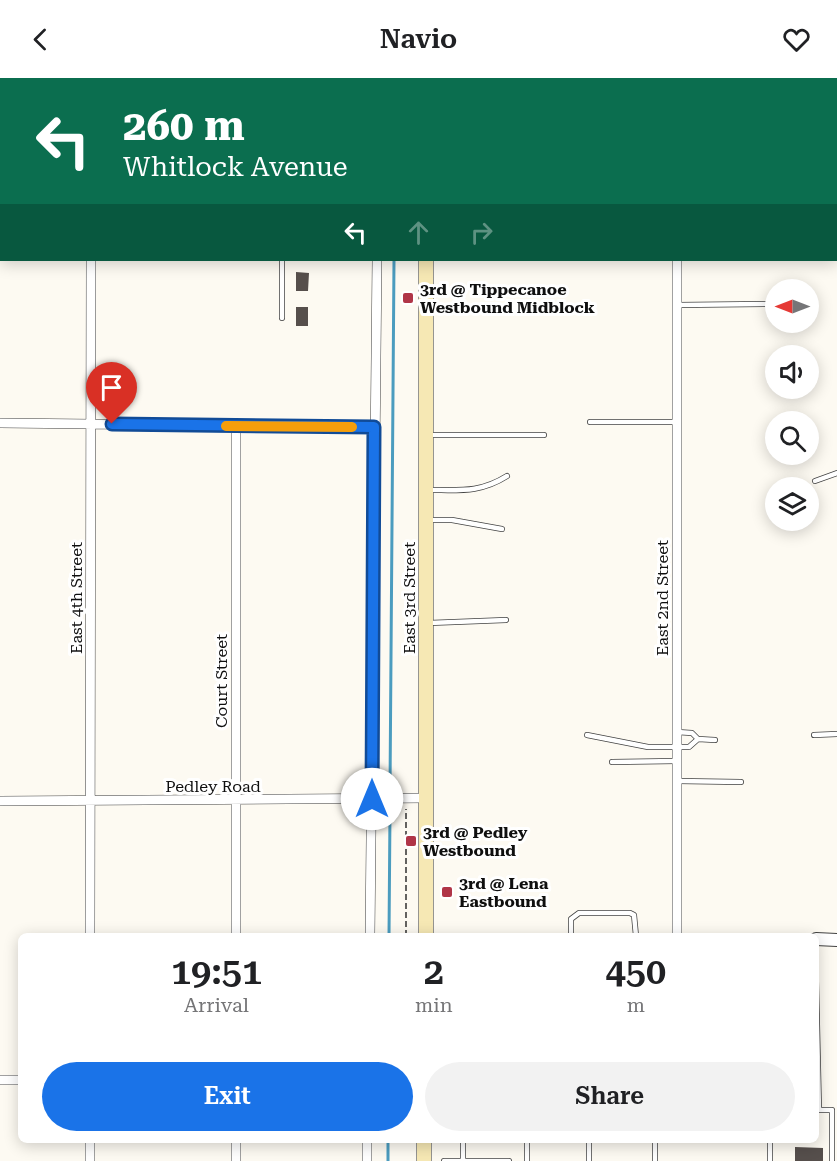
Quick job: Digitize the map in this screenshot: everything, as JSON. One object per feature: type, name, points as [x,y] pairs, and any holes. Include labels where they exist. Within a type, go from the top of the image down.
[{"type":"main road","name":"East 3rd Street","points":[[426,261],[426,933]]},
{"type":"main road","points":[[424,1143],[424,1161]]},
{"type":"street","name":"East 4th Street","points":[[90,933],[91,261]]},
{"type":"street","points":[[370,933],[377,261]]},
{"type":"street","name":"East 2nd Street","points":[[677,261],[677,933]]},
{"type":"street","points":[[0,423],[374,427]]},
{"type":"street","name":"Court Street","points":[[236,426],[236,933]]},
{"type":"street","name":"Pedley Road","points":[[0,801],[426,798]]},
{"type":"street","points":[[819,939],[837,940]]},
{"type":"street","points":[[0,1080],[18,1080]]},
{"type":"street","points":[[90,1143],[90,1161]]},
{"type":"street","points":[[236,1143],[236,1161]]},
{"type":"street","points":[[367,1143],[367,1161]]},
{"type":"lane","points":[[282,261],[282,318]]},
{"type":"lane","points":[[677,305],[765,304]]},
{"type":"lane","points":[[590,422],[677,422]]},
{"type":"lane","points":[[426,435],[544,435]]},
{"type":"lane","points":[[819,480],[837,473]]},
{"type":"lane","points":[[426,490],[473,490],[491,486],[507,476]]},
{"type":"lane","points":[[426,520],[452,520],[502,529]]},
{"type":"lane","points":[[426,623],[506,620]]},
{"type":"lane","points":[[677,732],[692,733],[698,740]]},
{"type":"lane","points":[[587,735],[648,747],[689,747],[698,740],[715,740]]},
{"type":"lane","points":[[814,735],[837,735]]},
{"type":"lane","points":[[612,762],[677,761]]},
{"type":"lane","points":[[677,781],[741,782]]},
{"type":"lane","points":[[570,933],[571,919],[579,913],[630,913],[634,915],[636,933]]},
{"type":"lane","points":[[819,1110],[832,1110],[832,1161]]},
{"type":"lane","points":[[463,1143],[463,1160]]},
{"type":"lane","points":[[527,1143],[527,1161]]},
{"type":"lane","points":[[589,1143],[589,1161]]},
{"type":"lane","points":[[655,1143],[655,1161]]},
{"type":"lane","points":[[770,1143],[770,1161]]},
{"type":"lane","points":[[444,1161],[508,1161]]},
{"type":"path","points":[[406,799],[406,933]]},
{"type":"building","points":[[296,272],[309,273],[308,291],[296,291]]},
{"type":"building","points":[[296,307],[308,307],[308,326],[296,326]]},
{"type":"building","points":[[795,1147],[823,1148],[823,1161],[795,1161]]},
{"type":"waterway","points":[[390,789],[394,261]]},
{"type":"waterway","points":[[389,933],[390,811]]},
{"type":"waterway","points":[[388,1143],[388,1161]]},
{"type":"slow traffic","points":[[226,426],[352,427]]},
{"type":"place","name":"3rd @ Tippecanoe Westbound Midblock","points":[[408,298]]},
{"type":"place","name":"3rd @ Pedley Westbound","points":[[411,841]]},
{"type":"place","name":"3rd @ Lena Eastbound","points":[[447,892]]},
{"type":"route","points":[[112,424],[374,427],[372,799]]}]
